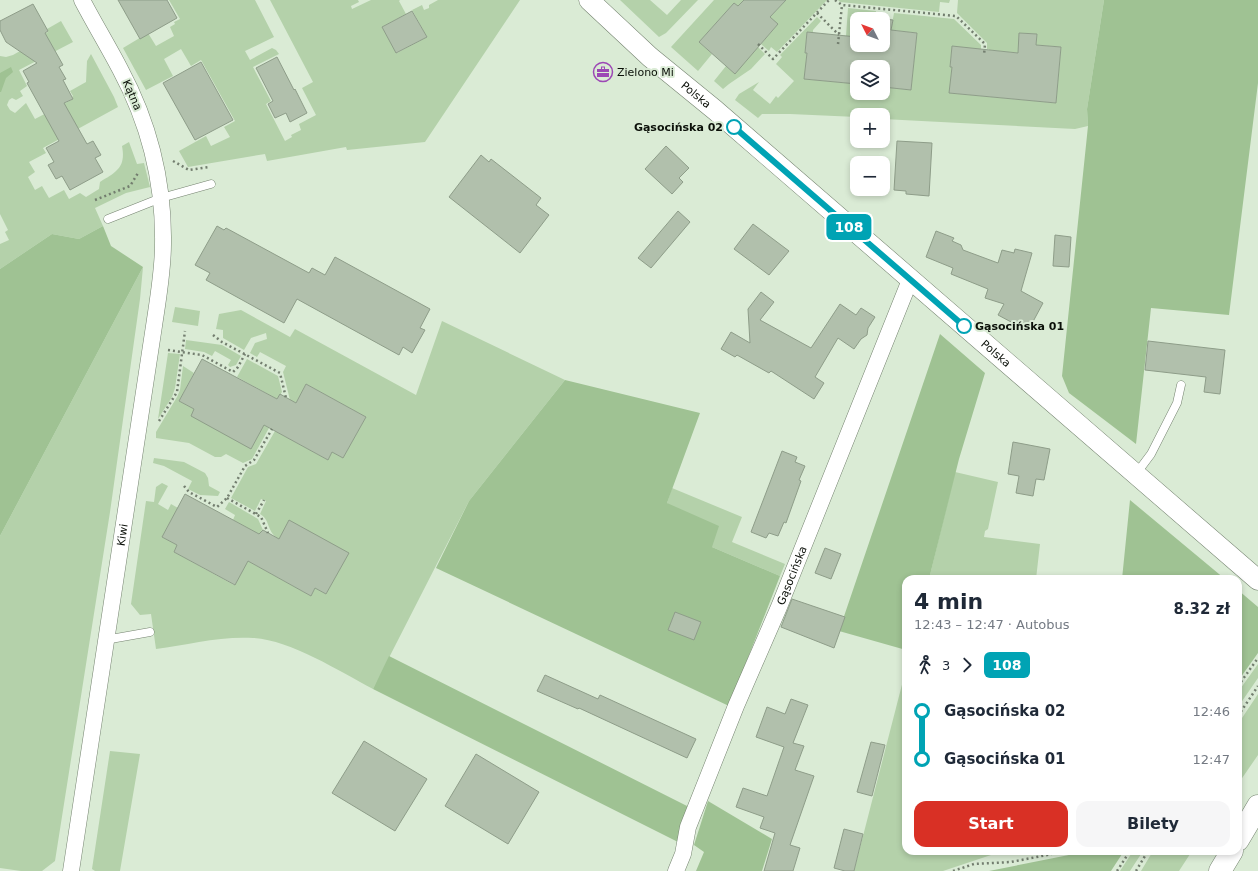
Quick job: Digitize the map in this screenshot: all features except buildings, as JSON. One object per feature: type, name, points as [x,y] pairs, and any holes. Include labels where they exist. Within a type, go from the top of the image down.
[{"type":"main road","points":[[1242,833],[1258,806]]},
{"type":"main road","points":[[1220,871],[1230,855]]},
{"type":"street","name":"Kątna","points":[[82,0],[121,69],[138,106],[152,153],[161,198]]},
{"type":"street","name":"Polska","points":[[590,0],[650,57],[710,105],[910,280],[1258,580]]},
{"type":"street","name":"Kiwi","points":[[70,871],[160,283],[164,244],[161,198]]},
{"type":"street","name":"Gąsocińska","points":[[676,871],[683,854],[688,827],[736,706],[779,607],[910,280]]},
{"type":"lane","points":[[108,219],[161,198],[211,184]]},
{"type":"lane","points":[[1136,475],[1151,454],[1177,404],[1181,385]]},
{"type":"lane","points":[[105,640],[150,632]]},
{"type":"path","points":[[758,44],[773,59],[829,0]]},
{"type":"path","points":[[835,0],[842,5],[956,16],[985,44],[984,55]]},
{"type":"path","points":[[838,44],[842,5]]},
{"type":"path","points":[[817,13],[839,35]]},
{"type":"path","points":[[96,200],[130,186],[142,167]]},
{"type":"path","points":[[158,423],[177,392],[186,331]]},
{"type":"path","points":[[213,335],[222,342],[280,373],[286,398]]},
{"type":"path","points":[[166,350],[202,355],[232,373],[238,367],[245,354]]},
{"type":"path","points":[[184,486],[189,492],[216,509],[227,498],[245,466],[254,460],[272,429]]},
{"type":"path","points":[[227,498],[262,517],[268,533]]},
{"type":"path","points":[[256,514],[264,500]]},
{"type":"path","points":[[1242,680],[1258,658]]},
{"type":"path","points":[[1242,710],[1258,686]]},
{"type":"path","points":[[953,871],[974,864],[1011,862],[1047,855]]},
{"type":"path","points":[[1117,871],[1127,855]]},
{"type":"path","points":[[1136,871],[1146,855]]},
{"type":"green space","points":[[169,0],[255,0],[274,37],[245,51],[250,60],[272,48],[279,54],[253,67],[271,101],[266,104],[285,141],[292,137],[291,135],[301,130],[299,124],[316,115],[302,88],[313,82],[270,0],[358,0],[359,2],[351,6],[352,9],[371,0],[400,0],[399,1],[406,14],[382,27],[397,53],[427,37],[412,10],[422,5],[424,10],[429,8],[429,5],[438,0],[520,0],[425,142],[347,150],[346,147],[267,161],[265,154],[188,167],[179,151],[206,136],[211,146],[230,137],[224,127],[235,121],[201,60],[191,66],[181,49],[164,59],[173,76],[146,90],[123,48],[148,33],[156,46],[174,36],[170,27],[175,24],[174,22],[180,19]]},
{"type":"green space","points":[[620,0],[650,0],[667,15],[681,0],[698,0],[666,33],[659,37]]},
{"type":"green space","points":[[714,0],[744,0],[738,6],[734,3],[699,42],[712,54],[698,71],[671,47]]},
{"type":"green space","points":[[786,0],[827,0],[777,52],[771,47],[769,51],[761,44],[777,25],[770,17]]},
{"type":"green space","points":[[838,0],[950,0],[949,3],[940,2],[939,12],[840,2]]},
{"type":"green space","points":[[958,0],[1104,0],[1087,109],[1088,126],[1075,129],[890,119],[890,108],[850,108],[850,117],[762,114],[758,118],[735,100],[739,94],[759,82],[753,90],[770,104],[776,96],[778,98],[794,81],[776,64],[782,57],[780,55],[817,17],[821,21],[813,30],[813,33],[807,32],[805,79],[850,83],[850,100],[890,100],[890,88],[911,90],[917,33],[891,30],[894,13],[954,19],[981,45],[981,50],[952,47],[950,93],[1056,103],[1061,47],[1036,45],[1037,34],[1020,33],[1018,53],[989,50],[987,49],[987,43],[957,13]]},
{"type":"green space","points":[[1104,0],[1258,0],[1258,83],[1229,315],[1151,308],[1136,444],[1069,393],[1062,376],[1088,126],[1087,109]]},
{"type":"green space","points":[[848,8],[876,11],[850,12],[850,36],[846,36]]},
{"type":"green space","points":[[61,21],[73,42],[19,70],[27,86],[20,91],[23,96],[16,100],[12,98],[9,100],[7,105],[10,110],[15,113],[26,103],[35,119],[73,99],[70,91],[86,82],[87,61],[91,54],[118,107],[43,148],[46,153],[29,162],[35,172],[28,177],[35,190],[42,186],[49,198],[64,190],[69,199],[80,193],[86,197],[99,189],[100,182],[119,168],[123,159],[122,146],[129,142],[137,164],[144,163],[150,187],[126,193],[95,208],[103,226],[79,239],[52,234],[0,269],[0,244],[9,240],[5,232],[8,230],[0,214],[0,56],[6,57],[20,51],[23,46],[48,32],[47,29]]},
{"type":"green space","points":[[758,47],[765,54],[751,69],[723,89],[714,81],[726,66],[734,73]]},
{"type":"green space","points":[[11,67],[13,72],[6,78],[0,92],[0,73]]},
{"type":"green space","points":[[103,226],[111,246],[143,267],[0,536],[0,269],[52,234],[79,239]]},
{"type":"green space","points":[[143,267],[140,299],[110,512],[55,861],[42,871],[21,871],[0,868],[0,536]]},
{"type":"green space","points":[[175,307],[200,311],[198,326],[172,322]]},
{"type":"green space","points":[[241,310],[290,337],[295,329],[416,395],[442,321],[565,380],[469,501],[373,689],[330,665],[298,650],[267,640],[253,638],[228,638],[156,649],[151,614],[140,615],[131,604],[146,501],[154,502],[156,487],[162,483],[168,486],[158,504],[168,510],[171,504],[178,508],[162,537],[177,545],[174,552],[234,585],[248,561],[311,596],[315,588],[326,594],[348,553],[279,539],[272,533],[266,519],[260,514],[266,501],[261,499],[255,511],[231,498],[248,467],[256,464],[275,431],[328,460],[332,452],[343,458],[366,417],[306,384],[296,403],[290,400],[283,372],[286,366],[260,352],[257,357],[250,353],[255,343],[267,339],[266,333],[251,338],[244,350],[223,338],[223,330],[216,329],[219,314]]},
{"type":"green space","points":[[940,334],[985,373],[959,459],[930,575],[902,575],[902,649],[839,631]]},
{"type":"green space","points":[[186,340],[222,345],[241,356],[236,365],[230,367],[228,365],[231,360],[215,351],[212,356],[204,352],[185,349]]},
{"type":"green space","points":[[168,353],[180,354],[175,388],[172,397],[158,419]]},
{"type":"green space","points":[[247,359],[278,376],[282,392],[277,399],[237,377]]},
{"type":"green space","points":[[183,366],[194,373],[179,401],[194,409],[251,448],[264,425],[269,428],[252,459],[243,463],[226,454],[221,457],[215,457],[189,443],[156,438],[156,432],[180,390]]},
{"type":"green space","points":[[565,380],[700,413],[667,503],[719,526],[712,547],[780,576],[729,706],[436,568],[469,501]]},
{"type":"green space","points":[[154,458],[184,462],[205,473],[208,478],[209,486],[220,492],[218,496],[200,495],[188,489],[192,481],[164,466],[153,463]]},
{"type":"green space","points":[[955,472],[998,482],[988,529],[985,531],[984,537],[1040,544],[1036,575],[930,575]]},
{"type":"green space","points":[[672,488],[742,517],[732,542],[785,564],[780,576],[712,547],[667,503]]},
{"type":"green space","points":[[1130,500],[1220,575],[1122,575]]},
{"type":"green space","points":[[229,502],[258,519],[263,530],[260,535],[233,520],[235,515],[225,509]]},
{"type":"green space","points":[[1242,593],[1258,607],[1258,653],[1242,675]]},
{"type":"green space","points":[[389,656],[691,808],[678,842],[373,689]]},
{"type":"green space","points":[[1258,664],[1258,678],[1242,701],[1242,686]]},
{"type":"green space","points":[[902,685],[902,855],[991,855],[943,871],[854,871]]},
{"type":"green space","points":[[1258,694],[1258,755],[1242,778],[1242,718]]},
{"type":"green space","points":[[110,751],[140,754],[120,871],[95,871],[92,869]]},
{"type":"green space","points":[[708,801],[772,839],[762,871],[696,871],[704,852],[694,845]]},
{"type":"green space","points":[[1069,855],[1121,855],[1111,871],[989,871]]},
{"type":"green space","points":[[1130,855],[1140,855],[1130,871],[1120,871]]},
{"type":"green space","points":[[1151,855],[1189,855],[1179,871],[1141,871]]},
{"type":"bus line","name":"108","points":[[734,127],[964,326]]},
{"type":"place","name":"Zielono Mi","points":[[603,72]]},
{"type":"place","name":"Gąsocińska 02","points":[[734,127]]},
{"type":"place","name":"Gąsocińska 01","points":[[964,326]]}]
